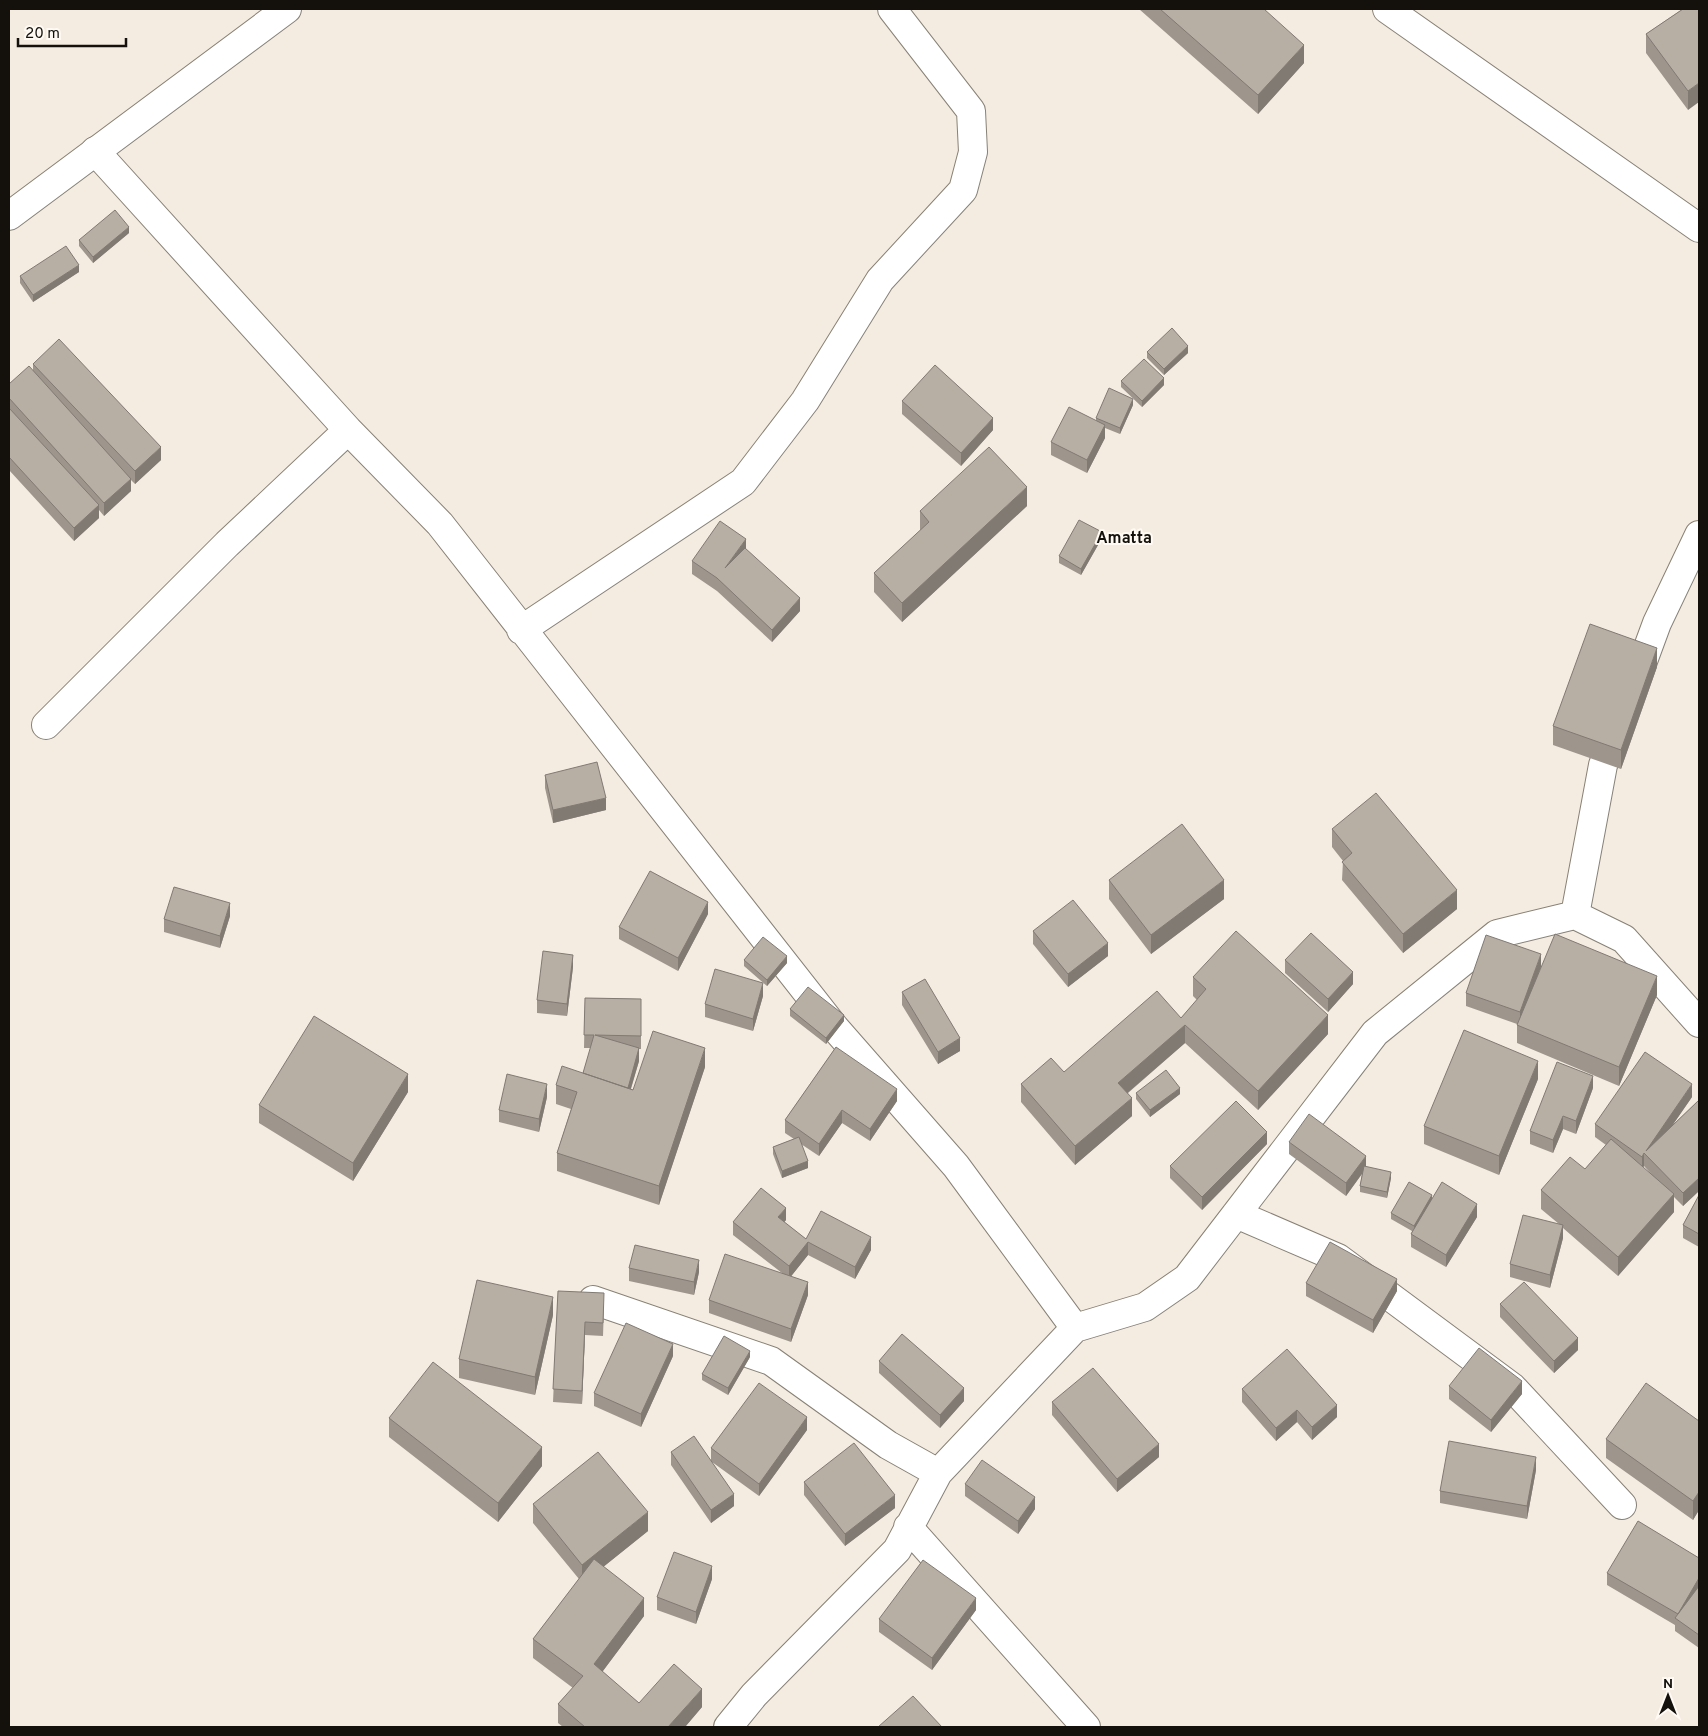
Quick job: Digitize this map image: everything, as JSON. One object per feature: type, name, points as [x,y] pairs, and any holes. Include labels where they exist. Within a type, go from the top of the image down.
[{"type":"street","points":[[9,216],[287,9]]},
{"type":"street","points":[[521,630],[743,482],[805,401],[880,280],[963,190],[973,152],[970,110],[892,9]]},
{"type":"street","points":[[1387,9],[1699,228]]},
{"type":"street","points":[[94,151],[348,430],[440,524],[521,630],[835,1028],[956,1166],[1075,1328]]},
{"type":"street","points":[[46,725],[228,544],[348,430]]},
{"type":"street","points":[[1575,916],[1603,766],[1657,623],[1699,535]]},
{"type":"street","points":[[728,1727],[754,1695],[897,1550],[938,1473],[1075,1328],[1145,1307],[1187,1278],[1375,1033],[1497,934],[1575,916],[1624,939],[1699,1023]]},
{"type":"street","points":[[1236,1214],[1338,1258],[1512,1387],[1622,1505]]},
{"type":"street","points":[[593,1300],[771,1361],[888,1445],[938,1473]]},
{"type":"street","points":[[908,1527],[1086,1727]]},
{"type":"building","points":[[1160,9],[1264,9],[1304,45],[1258,95]]},
{"type":"building","points":[[1683,9],[1699,9],[1699,83],[1688,91],[1646,34]]},
{"type":"building","points":[[115,210],[129,227],[93,257],[79,240]]},
{"type":"building","points":[[66,246],[79,265],[33,295],[20,276]]},
{"type":"building","points":[[1172,328],[1188,346],[1164,369],[1147,352]]},
{"type":"building","points":[[59,339],[161,447],[135,471],[33,364]]},
{"type":"building","points":[[1144,359],[1164,378],[1142,401],[1121,381]]},
{"type":"building","points":[[935,365],[993,418],[961,453],[902,401]]},
{"type":"building","points":[[29,366],[131,479],[104,503],[9,398],[9,384]]},
{"type":"building","points":[[1109,388],[1133,399],[1120,428],[1096,418]]},
{"type":"building","points":[[1069,407],[1105,425],[1087,460],[1051,442]]},
{"type":"building","points":[[9,408],[99,505],[74,528],[9,457]]},
{"type":"building","points":[[989,447],[1027,487],[902,603],[874,573],[929,522],[920,511]]},
{"type":"building","points":[[1079,520],[1102,532],[1081,569],[1059,556]]},
{"type":"building","points":[[720,521],[746,539],[725,568],[745,548],[800,598],[772,630],[717,578],[692,561]]},
{"type":"building","points":[[1590,624],[1657,648],[1621,750],[1553,726]]},
{"type":"building","points":[[597,762],[606,798],[553,810],[545,775]]},
{"type":"building","points":[[1376,793],[1457,890],[1403,934],[1342,862],[1352,853],[1332,829]]},
{"type":"building","points":[[1182,824],[1224,880],[1151,935],[1109,880]]},
{"type":"building","points":[[650,871],[708,902],[678,958],[619,927]]},
{"type":"building","points":[[174,887],[230,903],[220,936],[164,919]]},
{"type":"building","points":[[1073,900],[1108,943],[1068,974],[1033,931]]},
{"type":"building","points":[[1236,931],[1328,1015],[1258,1091],[1185,1025],[1118,1083],[1132,1098],[1075,1146],[1021,1084],[1051,1058],[1064,1072],[1157,991],[1181,1018],[1206,989],[1193,977]]},
{"type":"building","points":[[1311,933],[1353,972],[1328,999],[1285,960]]},
{"type":"building","points":[[1555,934],[1657,976],[1619,1067],[1517,1025]]},
{"type":"building","points":[[1486,935],[1541,954],[1520,1012],[1466,993]]},
{"type":"building","points":[[763,937],[787,956],[767,980],[744,960]]},
{"type":"building","points":[[543,951],[573,955],[567,1004],[537,1000]]},
{"type":"building","points":[[715,969],[763,983],[753,1019],[705,1004]]},
{"type":"building","points":[[925,979],[960,1038],[938,1052],[902,992]]},
{"type":"building","points":[[808,987],[844,1015],[826,1038],[790,1009]]},
{"type":"building","points":[[585,998],[641,999],[641,1036],[595,1035],[639,1048],[628,1088],[583,1073],[594,1035],[584,1035]]},
{"type":"building","points":[[314,1016],[408,1074],[353,1163],[259,1105]]},
{"type":"building","points":[[1464,1030],[1538,1061],[1499,1156],[1424,1126]]},
{"type":"building","points":[[653,1031],[705,1048],[659,1186],[557,1153],[577,1092],[556,1085],[562,1066],[633,1090]]},
{"type":"building","points":[[836,1047],[897,1089],[870,1129],[842,1110],[819,1144],[785,1120]]},
{"type":"building","points":[[1645,1052],[1692,1084],[1646,1151],[1699,1100],[1699,1178],[1683,1193],[1644,1153],[1642,1157],[1595,1124]]},
{"type":"building","points":[[1557,1062],[1593,1076],[1576,1121],[1563,1116],[1553,1140],[1530,1131]]},
{"type":"building","points":[[1166,1070],[1180,1088],[1150,1110],[1136,1093]]},
{"type":"building","points":[[507,1074],[547,1084],[539,1119],[499,1110]]},
{"type":"building","points":[[1236,1101],[1267,1132],[1202,1197],[1170,1166]]},
{"type":"building","points":[[1309,1114],[1366,1156],[1346,1183],[1289,1142]]},
{"type":"building","points":[[799,1137],[808,1161],[782,1171],[773,1147]]},
{"type":"building","points":[[1611,1139],[1674,1194],[1618,1257],[1541,1190],[1570,1157],[1585,1169]]},
{"type":"building","points":[[1364,1166],[1391,1172],[1387,1192],[1360,1186]]},
{"type":"building","points":[[1409,1182],[1432,1195],[1414,1226],[1391,1213]]},
{"type":"building","points":[[1442,1182],[1477,1204],[1446,1255],[1411,1234]]},
{"type":"building","points":[[761,1188],[786,1208],[778,1217],[806,1239],[821,1211],[871,1237],[855,1267],[808,1242],[789,1266],[733,1222]]},
{"type":"building","points":[[1699,1195],[1699,1234],[1683,1225]]},
{"type":"building","points":[[1523,1215],[1563,1225],[1550,1275],[1510,1264]]},
{"type":"building","points":[[1330,1242],[1397,1279],[1373,1320],[1306,1283]]},
{"type":"building","points":[[635,1245],[699,1260],[694,1282],[629,1268]]},
{"type":"building","points":[[725,1254],[808,1282],[791,1329],[709,1300]]},
{"type":"building","points":[[477,1280],[553,1297],[535,1377],[459,1359]]},
{"type":"building","points":[[1524,1282],[1578,1338],[1554,1361],[1500,1304]]},
{"type":"building","points":[[558,1291],[604,1293],[603,1323],[585,1322],[582,1391],[553,1389]]},
{"type":"building","points":[[626,1323],[673,1344],[641,1414],[594,1393]]},
{"type":"building","points":[[902,1334],[964,1388],[940,1415],[879,1361]]},
{"type":"building","points":[[724,1336],[750,1351],[728,1388],[702,1374]]},
{"type":"building","points":[[1479,1348],[1522,1381],[1491,1420],[1449,1386]]},
{"type":"building","points":[[1287,1349],[1337,1405],[1312,1427],[1297,1410],[1276,1428],[1242,1389]]},
{"type":"building","points":[[433,1362],[542,1447],[498,1503],[389,1418]]},
{"type":"building","points":[[1093,1368],[1159,1444],[1117,1479],[1052,1402]]},
{"type":"building","points":[[759,1383],[807,1417],[759,1484],[711,1448]]},
{"type":"building","points":[[1646,1383],[1699,1421],[1699,1492],[1693,1501],[1606,1439]]},
{"type":"building","points":[[694,1436],[734,1494],[711,1510],[671,1452]]},
{"type":"building","points":[[1449,1441],[1536,1457],[1527,1506],[1440,1491]]},
{"type":"building","points":[[854,1443],[895,1495],[845,1534],[804,1482]]},
{"type":"building","points":[[598,1452],[648,1512],[582,1565],[533,1504]]},
{"type":"building","points":[[982,1460],[1035,1497],[1018,1521],[965,1484]]},
{"type":"building","points":[[1638,1521],[1699,1558],[1699,1578],[1678,1614],[1607,1573]]},
{"type":"building","points":[[674,1552],[712,1566],[696,1612],[657,1597]]},
{"type":"building","points":[[594,1559],[644,1598],[594,1664],[639,1703],[674,1664],[702,1689],[668,1727],[585,1727],[558,1704],[583,1676],[533,1639]]},
{"type":"building","points":[[923,1560],[976,1598],[932,1658],[879,1619]]},
{"type":"building","points":[[1699,1586],[1699,1635],[1675,1618]]},
{"type":"building","points":[[913,1696],[942,1727],[878,1727]]},
{"type":"district","name":"Amatta","points":[[1124,537]]}]
